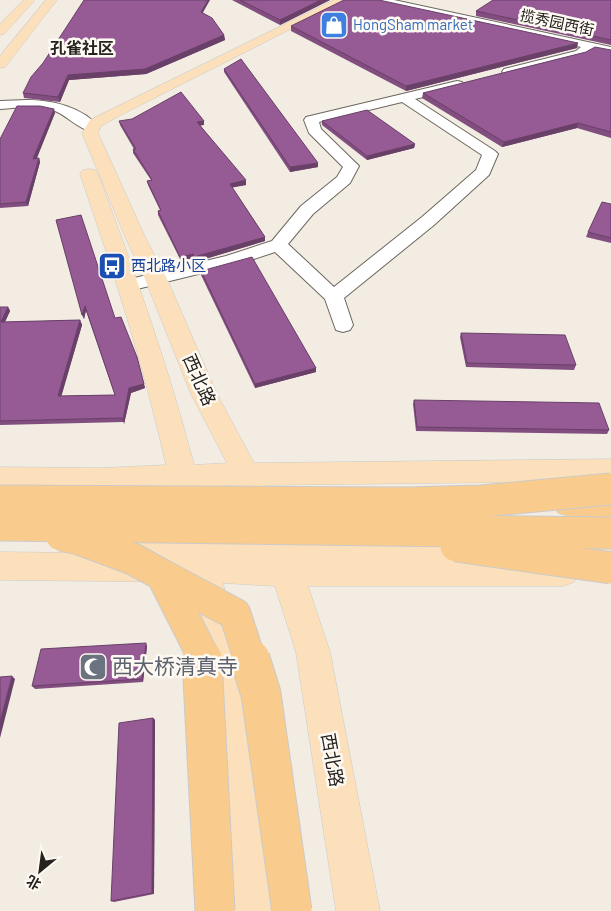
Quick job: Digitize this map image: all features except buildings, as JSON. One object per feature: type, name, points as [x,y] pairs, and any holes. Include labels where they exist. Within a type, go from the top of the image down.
[{"type":"highway","points":[[466,502],[571,491],[611,489]]},
{"type":"highway","points":[[0,501],[466,502],[611,506]]},
{"type":"highway","points":[[0,525],[611,533]]},
{"type":"highway","points":[[0,525],[29,528],[79,540],[133,559],[235,614],[261,694],[292,911]]},
{"type":"highway","points":[[355,531],[611,570]]},
{"type":"highway","points":[[162,575],[202,654],[215,911]]},
{"type":"main road","points":[[0,31],[30,0]]},
{"type":"main road","points":[[0,64],[52,0]]},
{"type":"main road","points":[[88,124],[331,0]]},
{"type":"main road","points":[[88,124],[95,123],[343,0]]},
{"type":"main road","name":"西北路","points":[[250,911],[214,619],[166,407],[129,285],[79,146],[76,131],[88,124],[93,143],[156,279],[204,394],[251,485],[282,558],[313,652],[358,911]]},
{"type":"main road","points":[[0,478],[101,479],[184,487],[611,470]]},
{"type":"main road","points":[[251,485],[611,497]]},
{"type":"main road","points":[[0,540],[201,556],[611,570]]},
{"type":"main road","points":[[282,558],[611,551]]},
{"type":"main road","points":[[0,566],[201,556]]},
{"type":"street","name":"揽秀园西街","points":[[380,0],[611,50]]},
{"type":"street","name":"揽秀园西街","points":[[398,0],[611,46]]},
{"type":"street","points":[[492,76],[580,53],[590,46]]},
{"type":"street","points":[[129,285],[232,260],[278,245],[307,210],[344,180],[351,166],[314,130],[311,120],[475,80]]},
{"type":"street","points":[[334,297],[428,221],[483,172],[490,154],[404,98]]},
{"type":"street","points":[[0,104],[49,104],[63,108],[88,124]]},
{"type":"street","points":[[278,245],[334,297],[342,325]]},
{"type":"place","name":"HongSham market","points":[[334,25]]},
{"type":"place","name":"西北路小区","points":[[112,266]]},
{"type":"place","name":"西大桥清真寺","points":[[93,667]]},
{"type":"district","name":"孔雀社区","points":[[82,48]]}]
